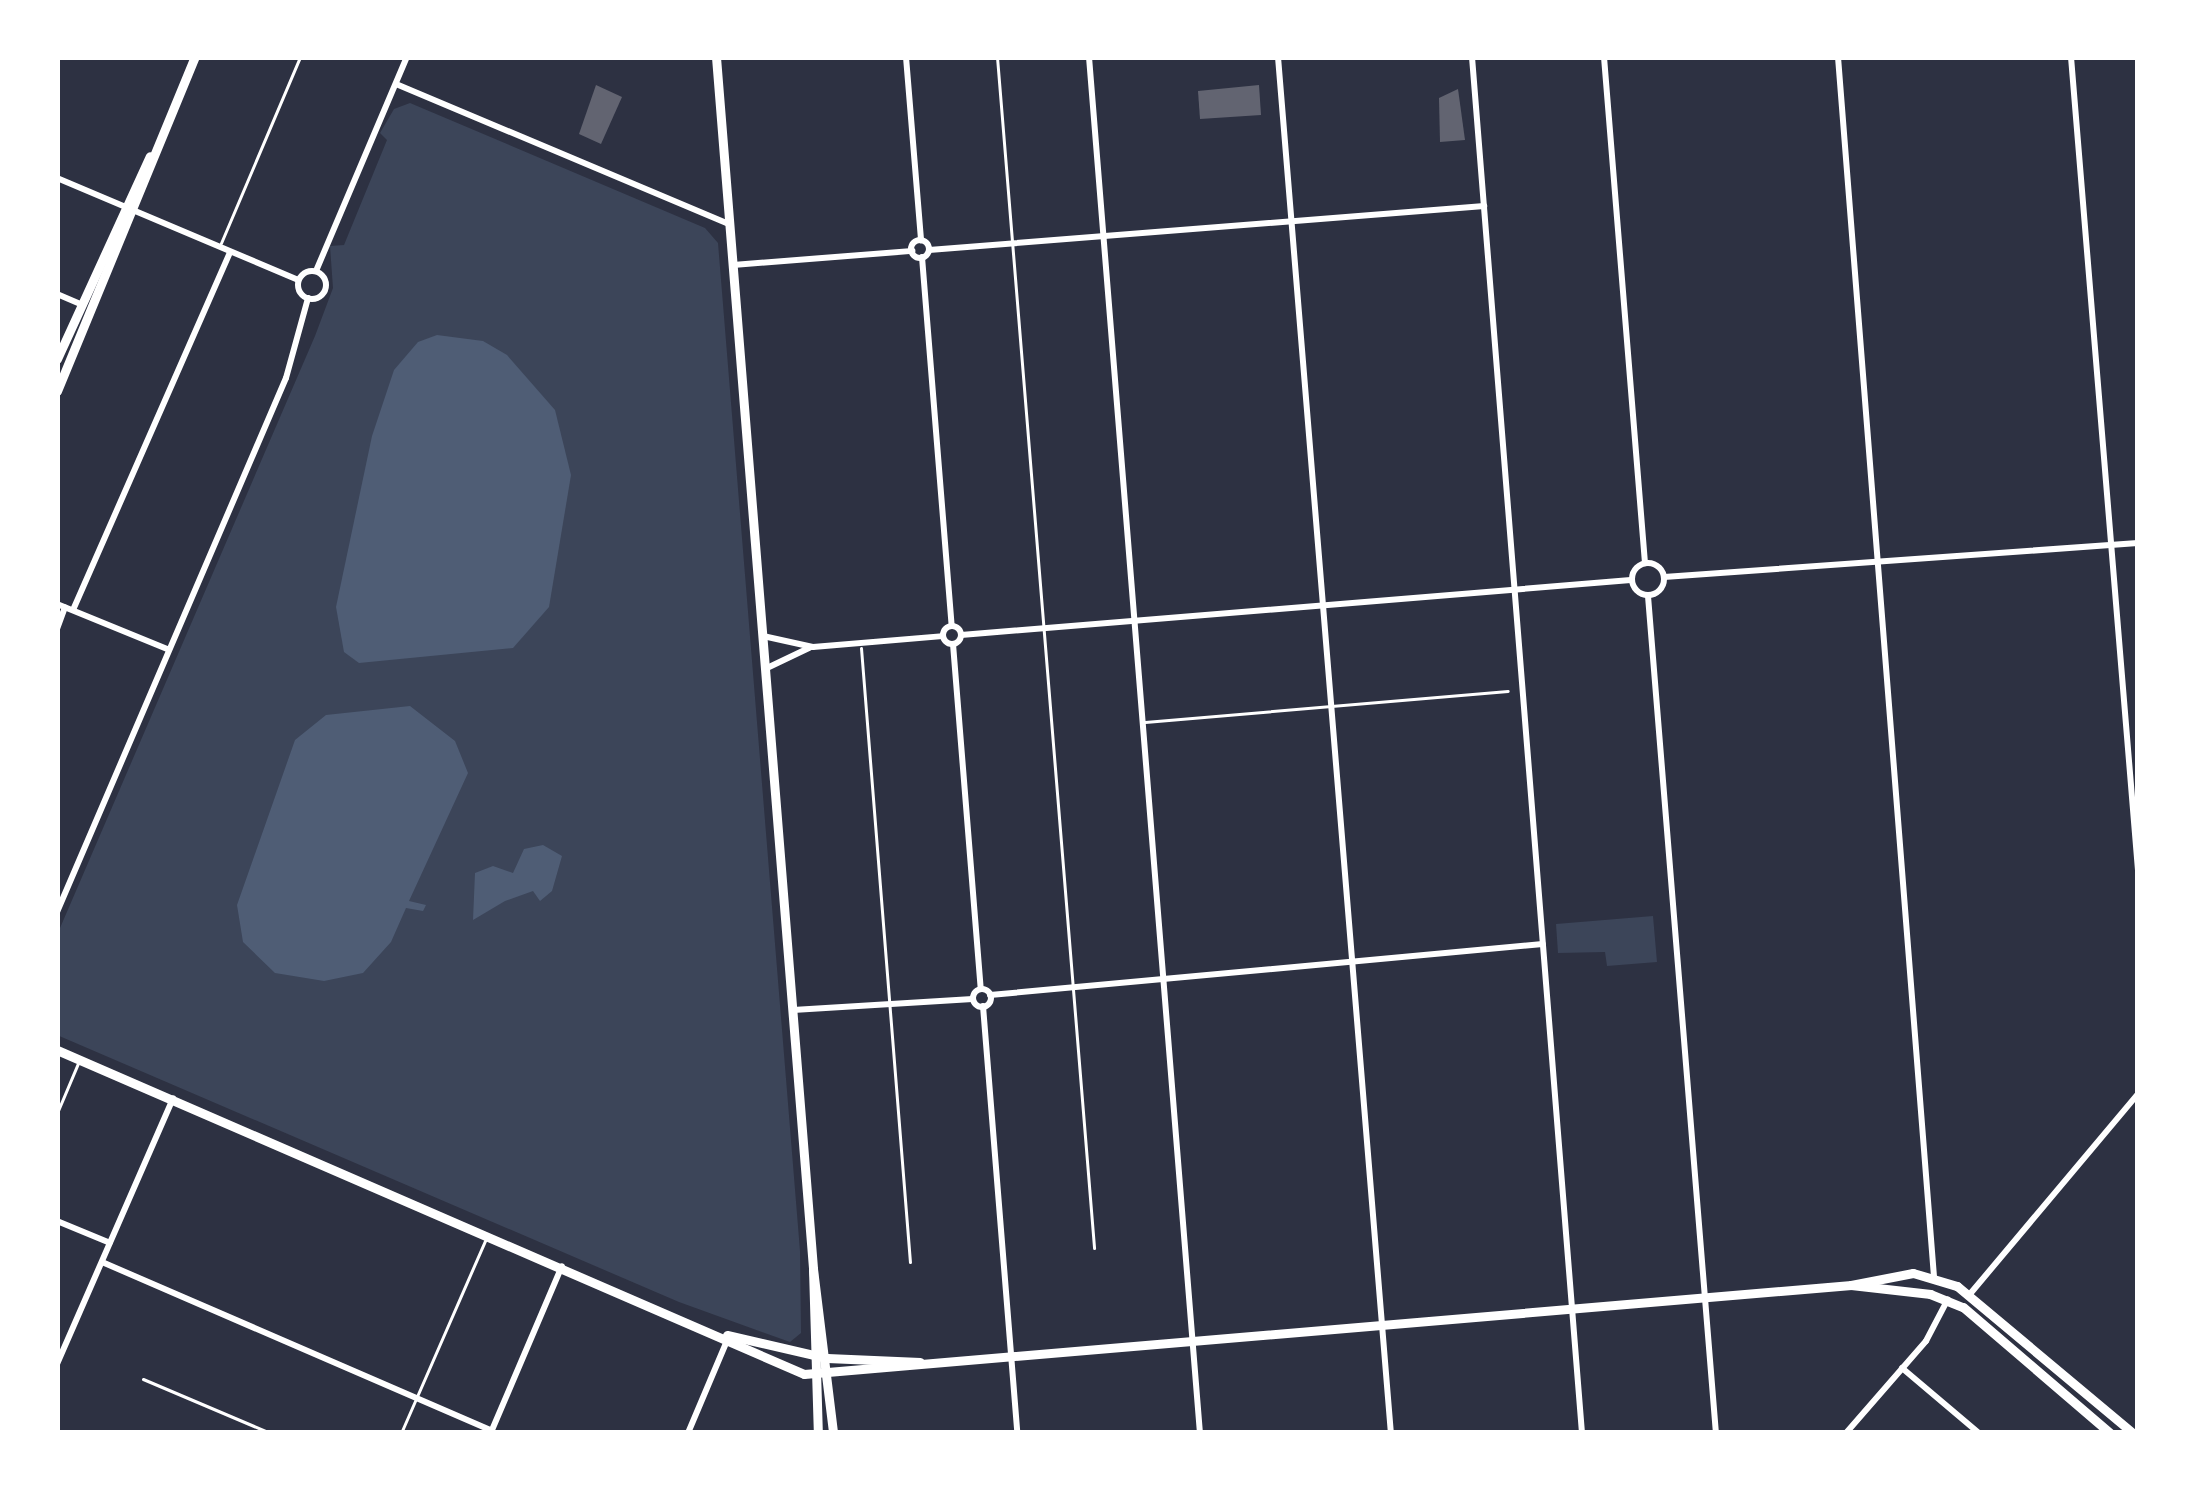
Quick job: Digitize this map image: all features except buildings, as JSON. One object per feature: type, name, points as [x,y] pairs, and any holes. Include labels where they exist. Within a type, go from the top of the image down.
[{"type":"main road","points":[[57,359],[86,306],[196,57]]},
{"type":"main road","points":[[716,57],[813,1269],[832,1433]]},
{"type":"main road","points":[[57,391],[86,306]]},
{"type":"main road","points":[[57,1050],[727,1335],[826,1358],[920,1362]]},
{"type":"main road","points":[[813,1269],[811,1355],[818,1433]]},
{"type":"main road","points":[[1851,1285],[1879,1274],[1934,1277],[1970,1294],[2133,1433]]},
{"type":"main road","points":[[727,1335],[743,1350],[813,1376],[828,1376],[920,1362],[1851,1285],[1948,1299],[2110,1433]]},
{"type":"street","points":[[298,280],[316,271],[407,57]]},
{"type":"street","points":[[906,57],[921,240],[929,250]]},
{"type":"street","points":[[1089,57],[1200,1433]]},
{"type":"street","points":[[1278,57],[1391,1433]]},
{"type":"street","points":[[1472,57],[1582,1433]]},
{"type":"street","points":[[952,626],[962,634],[1631,580],[1645,563],[1604,57]]},
{"type":"street","points":[[1838,57],[1934,1277]]},
{"type":"street","points":[[2071,57],[2138,871]]},
{"type":"street","points":[[395,84],[729,224]]},
{"type":"street","points":[[57,178],[298,280],[308,298],[309,319],[61,892],[57,912]]},
{"type":"street","points":[[944,636],[952,626],[922,257],[929,250],[1484,206]]},
{"type":"street","points":[[912,251],[921,240]]},
{"type":"street","points":[[733,265],[912,251],[922,257]]},
{"type":"street","points":[[57,629],[230,252]]},
{"type":"street","points":[[308,298],[326,289],[316,271]]},
{"type":"street","points":[[57,294],[86,306]]},
{"type":"street","points":[[1645,563],[1664,577],[2138,543]]},
{"type":"street","points":[[1648,596],[1664,577]]},
{"type":"street","points":[[1631,580],[1648,596],[1715,1433]]},
{"type":"street","points":[[65,607],[167,649]]},
{"type":"street","points":[[953,644],[962,634]]},
{"type":"street","points":[[763,636],[813,647],[944,636],[953,644],[981,988],[973,999]]},
{"type":"street","points":[[765,669],[813,647]]},
{"type":"street","points":[[981,988],[990,995],[1543,944]]},
{"type":"street","points":[[990,995],[983,1006],[1017,1433]]},
{"type":"street","points":[[793,1010],[973,999],[983,1006]]},
{"type":"street","points":[[1970,1294],[2138,1094]]},
{"type":"street","points":[[57,1364],[173,1098]]},
{"type":"street","points":[[57,1221],[110,1243]]},
{"type":"street","points":[[101,1262],[491,1432],[562,1266]]},
{"type":"street","points":[[1846,1433],[1902,1368],[1948,1299]]},
{"type":"street","points":[[688,1433],[727,1335]]},
{"type":"street","points":[[1902,1368],[1979,1433]]},
{"type":"lane","points":[[219,247],[300,57]]},
{"type":"lane","points":[[997,57],[1094,1248]]},
{"type":"lane","points":[[860,642],[910,1262]]},
{"type":"lane","points":[[1144,722],[1508,691]]},
{"type":"lane","points":[[57,1113],[80,1059]]},
{"type":"lane","points":[[401,1433],[488,1234]]},
{"type":"lane","points":[[143,1379],[270,1433]]},
{"type":"shaded area","points":[[410,103],[705,228],[718,243],[800,1251],[801,1333],[790,1342],[679,1302],[57,1035],[57,935],[315,336],[333,288],[330,246],[344,245],[387,140],[380,133],[394,109]]},
{"type":"shaded area","points":[[437,335],[483,341],[507,355],[555,410],[571,475],[549,607],[513,648],[359,663],[344,652],[336,607],[372,436],[394,370],[418,342]]},
{"type":"shaded area","points":[[410,706],[455,741],[468,773],[409,901],[426,905],[423,911],[406,908],[391,942],[363,973],[324,981],[275,973],[243,942],[237,905],[295,740],[326,715]]},
{"type":"shaded area","points":[[543,845],[562,856],[552,891],[540,901],[533,891],[505,901],[473,920],[475,873],[493,866],[513,873],[524,849]]},
{"type":"shaded area","points":[[1653,916],[1657,962],[1607,966],[1605,952],[1558,953],[1556,924]]}]
